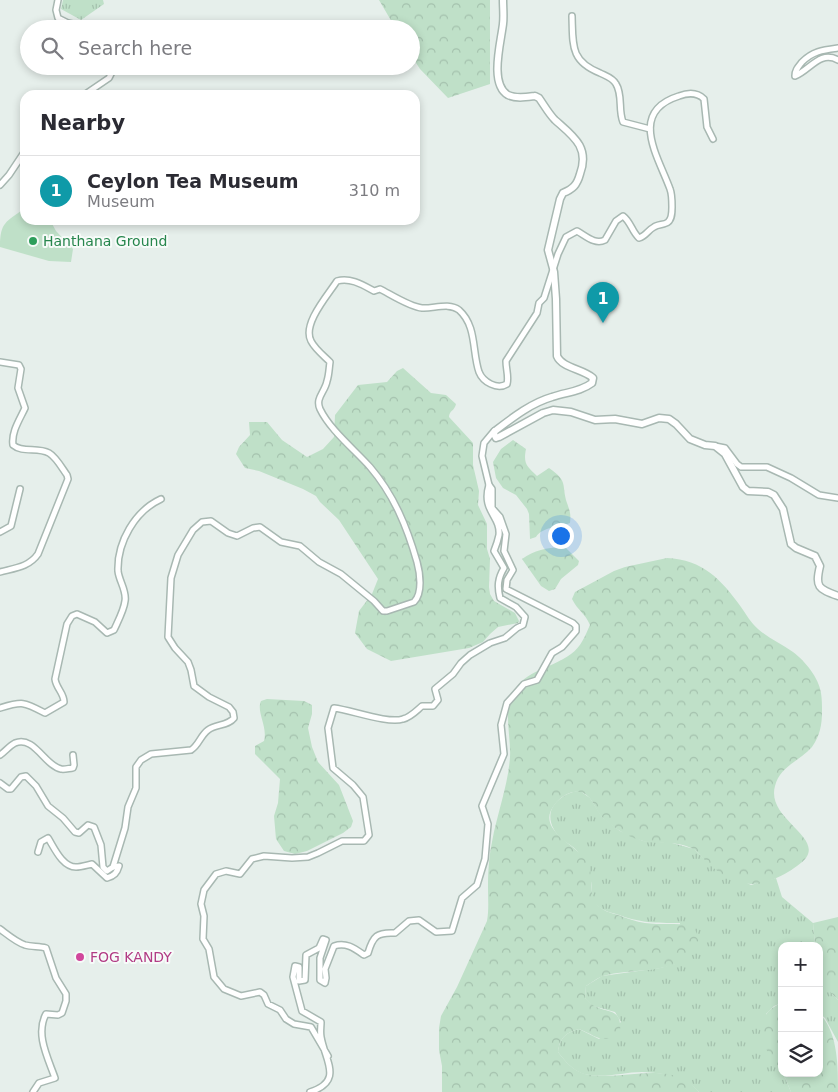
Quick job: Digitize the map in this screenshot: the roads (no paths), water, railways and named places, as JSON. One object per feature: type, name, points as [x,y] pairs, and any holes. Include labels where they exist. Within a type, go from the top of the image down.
[{"type":"street","points":[[58,0],[56,10],[58,18],[62,20]]},
{"type":"street","points":[[310,1092],[317,1090],[326,1083],[331,1075],[328,1056],[321,1038],[321,1022],[302,1011],[293,977],[295,966],[299,967],[299,980],[305,980],[306,956],[319,948],[323,939],[326,940],[320,958],[320,980],[325,983],[325,969],[334,946],[341,944],[353,947],[364,955],[368,953],[370,943],[377,935],[395,933],[409,921],[414,920],[419,920],[436,932],[452,931],[462,898],[478,885],[485,859],[488,824],[482,806],[504,754],[501,725],[508,703],[524,684],[538,680],[552,652],[562,647],[576,631],[576,626],[573,623],[506,589],[507,580],[513,570],[504,551],[506,534],[500,517],[492,508],[492,489],[489,485],[482,456],[484,442],[495,431],[518,415],[551,397],[586,388],[592,383],[593,378],[559,361],[557,356],[554,272],[548,250],[560,199],[563,193],[572,190],[578,181],[583,167],[581,146],[575,136],[553,118],[538,98],[535,96],[516,97],[508,95],[498,82],[497,71],[503,21],[503,0]]},
{"type":"street","points":[[572,16],[573,45],[578,58],[588,68],[608,76],[617,85],[620,114],[623,122],[650,129]]},
{"type":"street","points":[[838,48],[820,50],[810,55],[797,67],[796,76],[815,61],[828,56],[838,60]]},
{"type":"street","points":[[91,90],[110,75]]},
{"type":"street","points":[[113,867],[125,828],[128,807],[136,788],[136,767],[141,760],[152,754],[191,750],[208,730],[231,722],[234,718],[233,712],[229,708],[194,686],[188,662],[168,637],[171,578],[178,555],[193,530],[202,522],[211,521],[237,536],[253,528],[260,527],[281,542],[300,546],[318,562],[341,574],[382,611],[414,602],[417,599],[420,572],[410,538],[398,508],[388,490],[332,426],[320,409],[319,398],[327,383],[330,362],[311,342],[309,331],[311,322],[337,281],[343,279],[354,281],[374,291],[380,289],[419,308],[449,306],[459,310],[470,326],[478,370],[482,377],[496,386],[502,387],[507,384],[509,377],[506,370],[506,361],[537,312],[539,303],[544,298],[547,286],[554,272],[558,254],[566,237],[577,231],[597,242],[602,242],[616,221],[624,216],[635,235],[639,238],[643,237],[653,227],[669,222],[672,210],[670,190],[656,156],[650,129],[652,115],[661,105],[676,97],[693,94],[704,99],[707,127],[713,139]]},
{"type":"street","points":[[0,185],[9,176],[20,159]]},
{"type":"street","points":[[0,362],[19,365],[21,368],[18,388],[25,408],[14,432],[12,440],[14,445],[20,449],[40,450],[50,454],[67,475],[68,479],[38,554],[33,561],[25,566],[0,572]]},
{"type":"street","points":[[495,431],[496,438],[500,437],[543,413],[553,410],[571,412],[595,420],[615,420],[642,424],[659,418],[669,419],[690,439],[705,445],[725,448],[741,467],[767,467],[791,478],[819,495],[838,498]]},
{"type":"street","points":[[715,446],[725,454],[743,487],[748,491],[768,492],[779,500],[791,544],[815,556],[820,566],[816,581],[818,585],[827,592],[838,596]]},
{"type":"street","points":[[328,1056],[310,1027],[294,1024],[286,1019],[280,1010],[268,1004],[264,995],[260,992],[242,996],[224,989],[214,977],[209,949],[203,939],[204,916],[201,904],[204,890],[216,874],[226,871],[240,874],[252,860],[264,856],[308,857],[318,854],[342,841],[364,841],[369,835],[363,797],[353,785],[333,768],[328,728],[334,708],[389,720],[401,720],[411,716],[422,706],[433,706],[438,700],[435,689],[453,674],[461,662],[490,643],[505,638],[523,625],[525,617],[516,607],[500,598],[498,587],[500,575],[504,568],[494,551],[499,534],[495,518],[487,507],[489,485]]},
{"type":"street","points":[[0,532],[11,526],[20,488]]},
{"type":"street","points":[[0,708],[19,703],[27,704],[45,713],[64,702],[55,679],[68,624],[72,616],[77,614],[95,622],[107,633],[114,630],[125,602],[118,572],[121,549],[130,526],[135,519],[151,504],[161,499]]},
{"type":"street","points":[[0,755],[13,744],[24,742],[31,745],[60,769],[73,768],[73,755]]},
{"type":"street","points":[[0,784],[11,789],[21,777],[26,776],[36,786],[48,806],[63,818],[75,832],[79,833],[88,825],[94,826],[101,845],[102,867],[106,871],[119,866],[113,876],[107,878],[92,864],[76,867],[70,866],[60,857],[48,838],[42,842],[38,852]]},
{"type":"street","points":[[0,930],[27,946],[46,948],[56,978],[66,994],[66,1002],[62,1013],[58,1015],[46,1014],[41,1022],[44,1046],[56,1078],[39,1083],[33,1092]]},
{"type":"place","name":"Hanthana Ground","points":[[33,241]]},
{"type":"place","name":"Ceylon Tea Museum","points":[[603,323]]},
{"type":"place","name":"FOG KANDY","points":[[80,957]]}]
